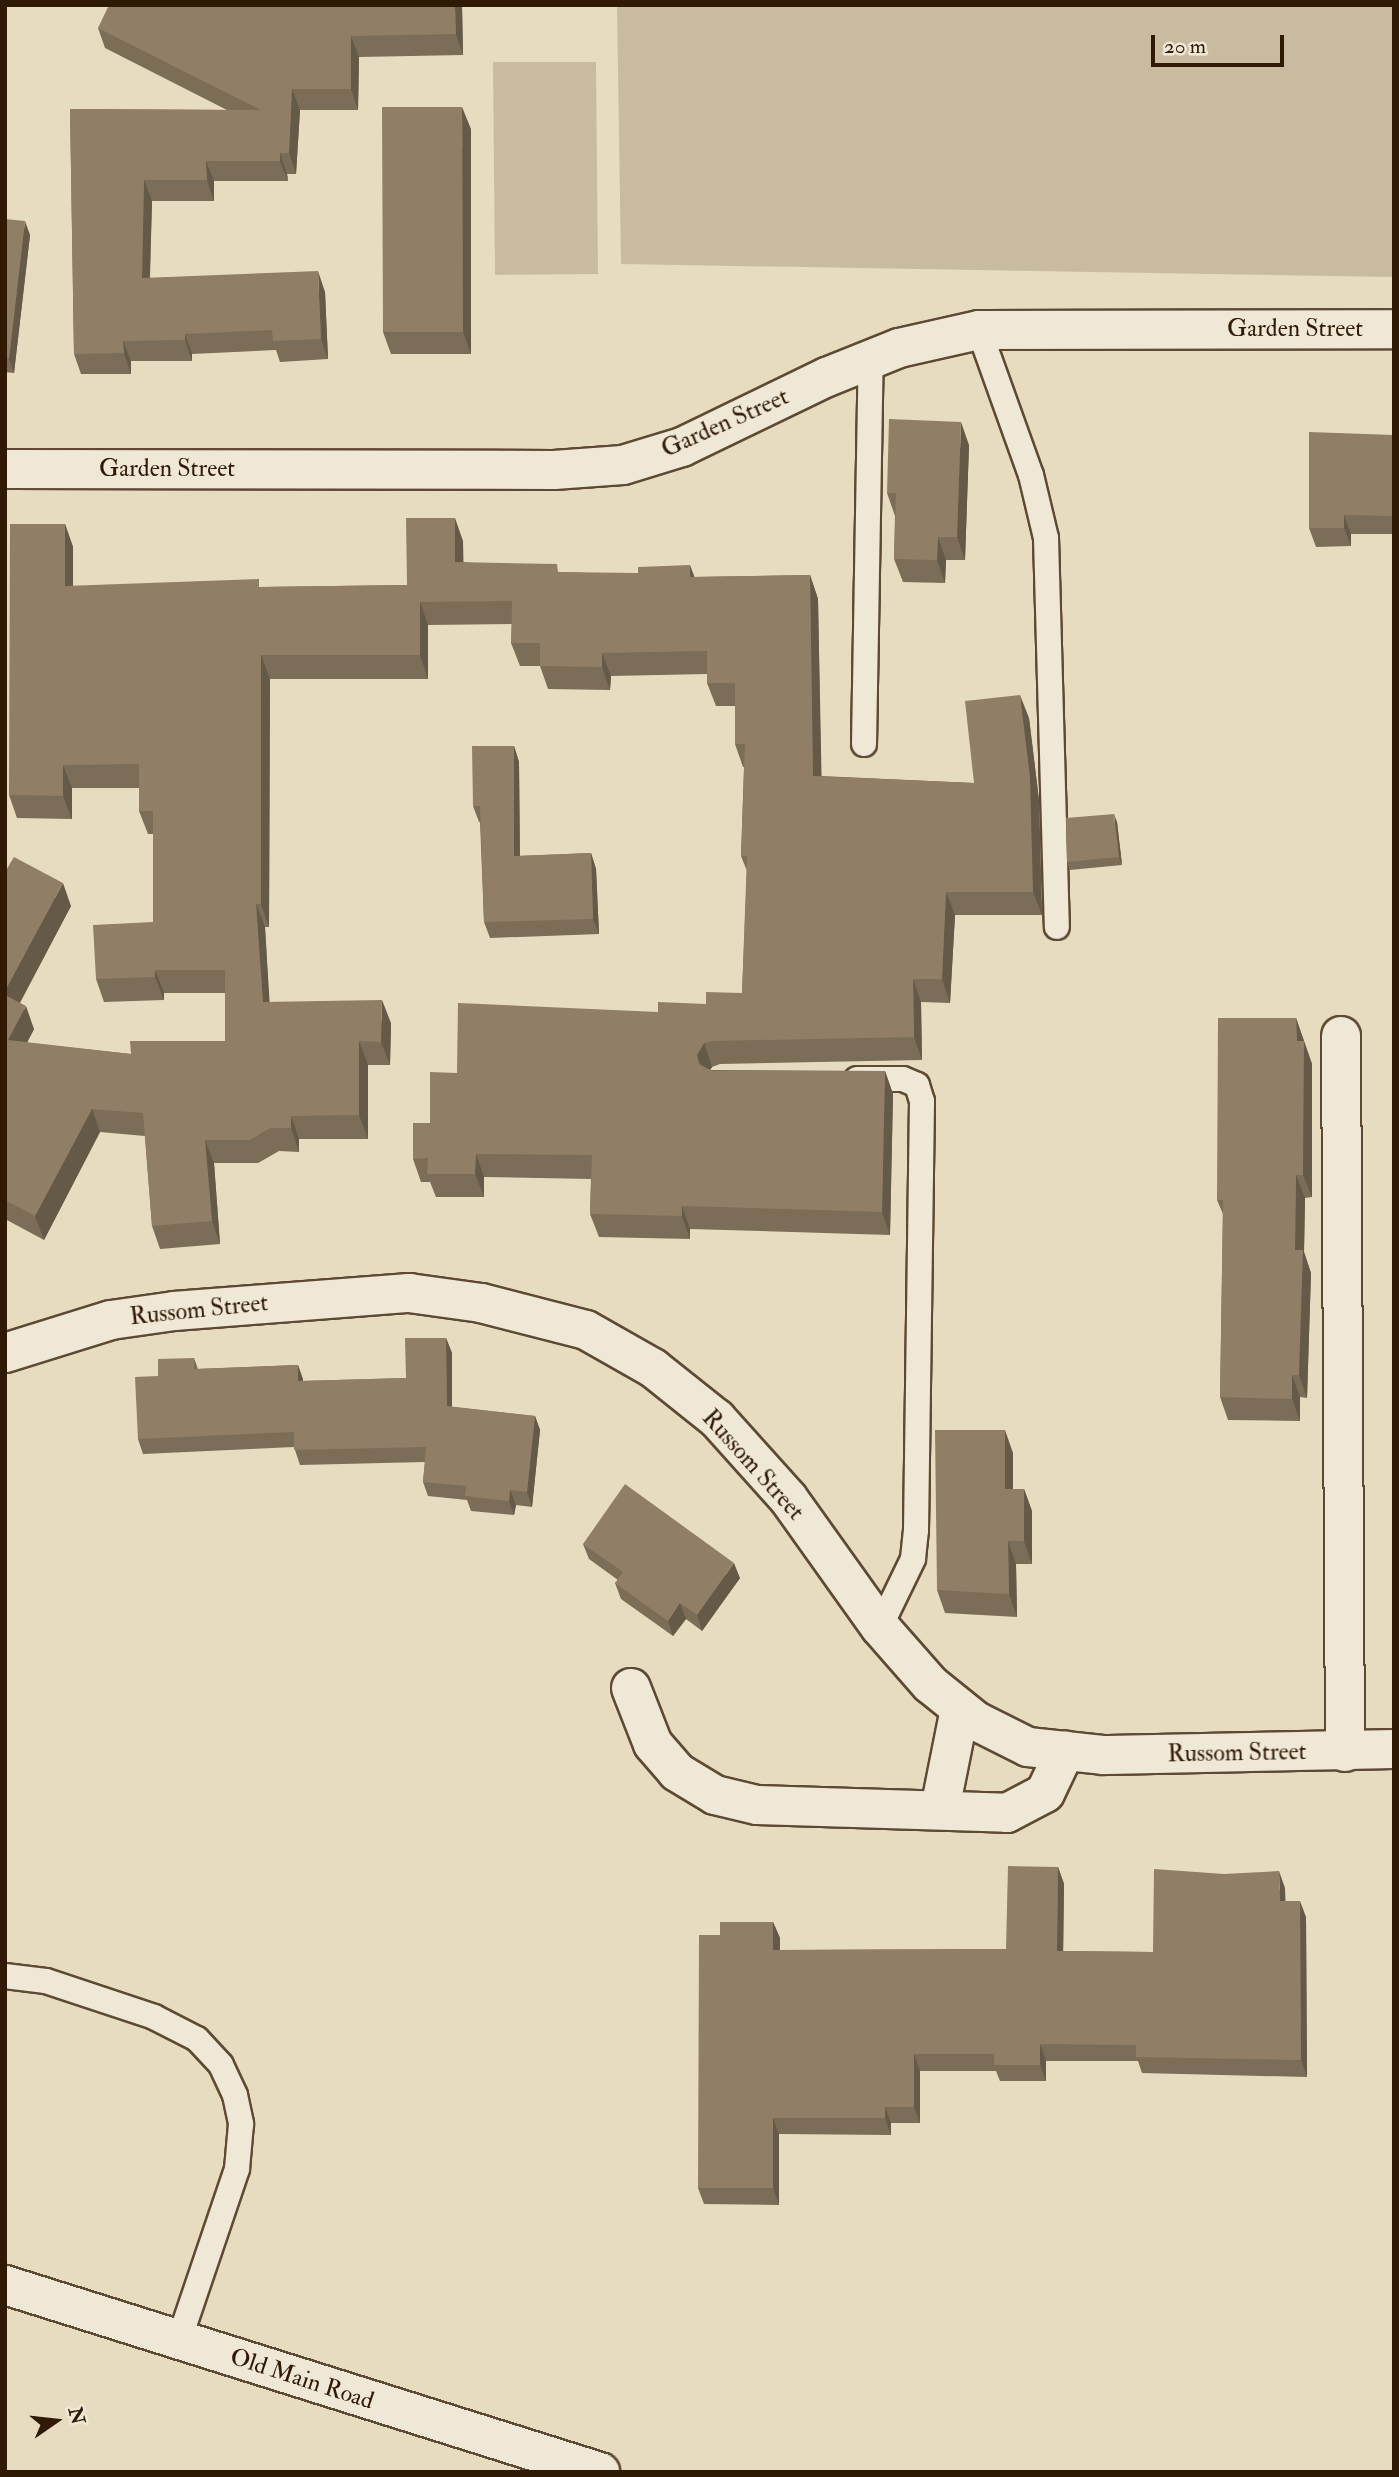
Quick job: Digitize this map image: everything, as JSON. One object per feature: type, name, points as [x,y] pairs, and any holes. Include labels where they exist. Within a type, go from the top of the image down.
[{"type":"street","name":"Garden Street","points":[[5,469],[554,470],[623,465],[682,447],[871,359],[979,330],[1394,329]]},
{"type":"street","points":[[1340,1036],[1345,1752]]},
{"type":"street","name":"Russom Street","points":[[5,1353],[111,1321],[174,1311],[409,1293],[481,1303],[586,1330],[653,1368],[717,1419],[788,1498],[880,1627],[930,1684],[960,1709],[1028,1747],[1103,1755],[1394,1749]]},
{"type":"street","points":[[631,1688],[658,1751],[677,1772],[715,1795],[757,1805],[1017,1811],[1045,1793],[1065,1751]]},
{"type":"street","points":[[940,1809],[960,1709]]},
{"type":"street","name":"Old Main Road","points":[[5,2285],[600,2472]]},
{"type":"lane","points":[[979,330],[1031,475],[1046,538],[1056,927]]},
{"type":"lane","points":[[864,744],[871,359]]},
{"type":"lane","points":[[838,1079],[903,1079],[917,1085],[922,1101],[916,1530],[913,1559],[880,1627]]},
{"type":"lane","points":[[5,1976],[46,1981],[154,2017],[197,2039],[221,2065],[235,2095],[241,2124],[237,2169],[179,2340]]},
{"type":"shaded area","points":[[617,5],[1394,5],[1394,277],[621,264]]},
{"type":"shaded area","points":[[493,62],[596,62],[598,274],[495,275]]},
{"type":"building","points":[[109,5],[455,5],[456,34],[351,36],[351,89],[292,89],[289,153],[280,153],[280,161],[206,161],[207,180],[144,180],[142,278],[318,271],[321,339],[273,341],[272,330],[185,334],[185,340],[123,341],[124,353],[74,354],[70,109],[261,110],[98,28]]},
{"type":"building","points":[[382,107],[462,107],[463,332],[383,332]]},
{"type":"building","points":[[5,219],[25,221],[9,359],[5,358]]},
{"type":"building","points":[[889,419],[961,422],[957,537],[938,537],[937,560],[894,559],[896,493],[887,493]]},
{"type":"building","points":[[1309,432],[1394,435],[1394,516],[1344,515],[1344,528],[1309,528]]},
{"type":"building","points":[[406,518],[455,518],[455,562],[557,564],[558,572],[638,573],[638,567],[690,565],[690,577],[810,575],[813,776],[974,783],[965,701],[1020,695],[1030,777],[1033,892],[946,892],[942,979],[913,979],[914,1037],[712,1041],[704,1043],[697,1055],[699,1064],[712,1071],[885,1071],[882,1212],[682,1206],[682,1216],[590,1214],[592,1155],[476,1154],[475,1174],[427,1174],[428,1158],[413,1159],[413,1123],[430,1123],[430,1072],[457,1073],[458,1003],[658,1012],[658,1002],[706,1004],[706,992],[742,993],[747,856],[741,856],[745,744],[735,744],[735,683],[707,683],[707,651],[602,653],[602,667],[540,666],[540,643],[511,643],[512,601],[420,602],[420,655],[261,655],[261,904],[256,904],[263,1002],[382,1000],[381,1042],[359,1041],[359,1115],[291,1116],[291,1128],[270,1128],[250,1140],[205,1140],[212,1221],[152,1226],[143,1113],[92,1109],[35,1216],[5,1200],[5,995],[26,1006],[8,1040],[131,1054],[130,1041],[225,1041],[225,970],[155,970],[155,977],[96,979],[93,925],[153,922],[153,811],[139,811],[139,764],[63,765],[63,796],[9,795],[10,524],[65,524],[65,586],[259,579],[259,587],[407,585]]},
{"type":"building","points":[[472,746],[514,746],[514,856],[591,853],[593,919],[484,922],[480,806],[473,806]]},
{"type":"building","points":[[1114,814],[1119,857],[1067,862],[1066,818]]},
{"type":"building","points":[[14,857],[63,883],[5,991],[5,872]]},
{"type":"building","points":[[1218,1018],[1296,1018],[1297,1041],[1304,1041],[1303,1175],[1296,1175],[1295,1250],[1303,1250],[1299,1375],[1292,1375],[1292,1399],[1220,1397],[1223,1200],[1217,1200]]},
{"type":"building","points":[[405,1338],[446,1338],[447,1406],[535,1416],[527,1492],[510,1490],[509,1501],[465,1496],[466,1486],[423,1482],[426,1447],[294,1450],[294,1432],[138,1439],[135,1377],[158,1376],[158,1359],[194,1358],[194,1369],[298,1365],[298,1381],[406,1378]]},
{"type":"building","points":[[935,1430],[1005,1430],[1005,1489],[1024,1489],[1024,1541],[1008,1541],[1009,1594],[937,1590]]},
{"type":"building","points":[[625,1484],[734,1563],[697,1615],[680,1603],[668,1621],[615,1583],[623,1572],[583,1544]]},
{"type":"building","points":[[1008,1866],[1058,1867],[1057,1951],[1153,1952],[1154,1869],[1224,1874],[1279,1871],[1280,1901],[1300,1901],[1301,2060],[1136,2057],[1136,2045],[1040,2044],[1040,2065],[994,2065],[994,2054],[914,2054],[914,2107],[885,2107],[885,2118],[773,2118],[773,2188],[698,2188],[699,1935],[720,1935],[720,1922],[773,1922],[773,1950],[1006,1949]]}]
